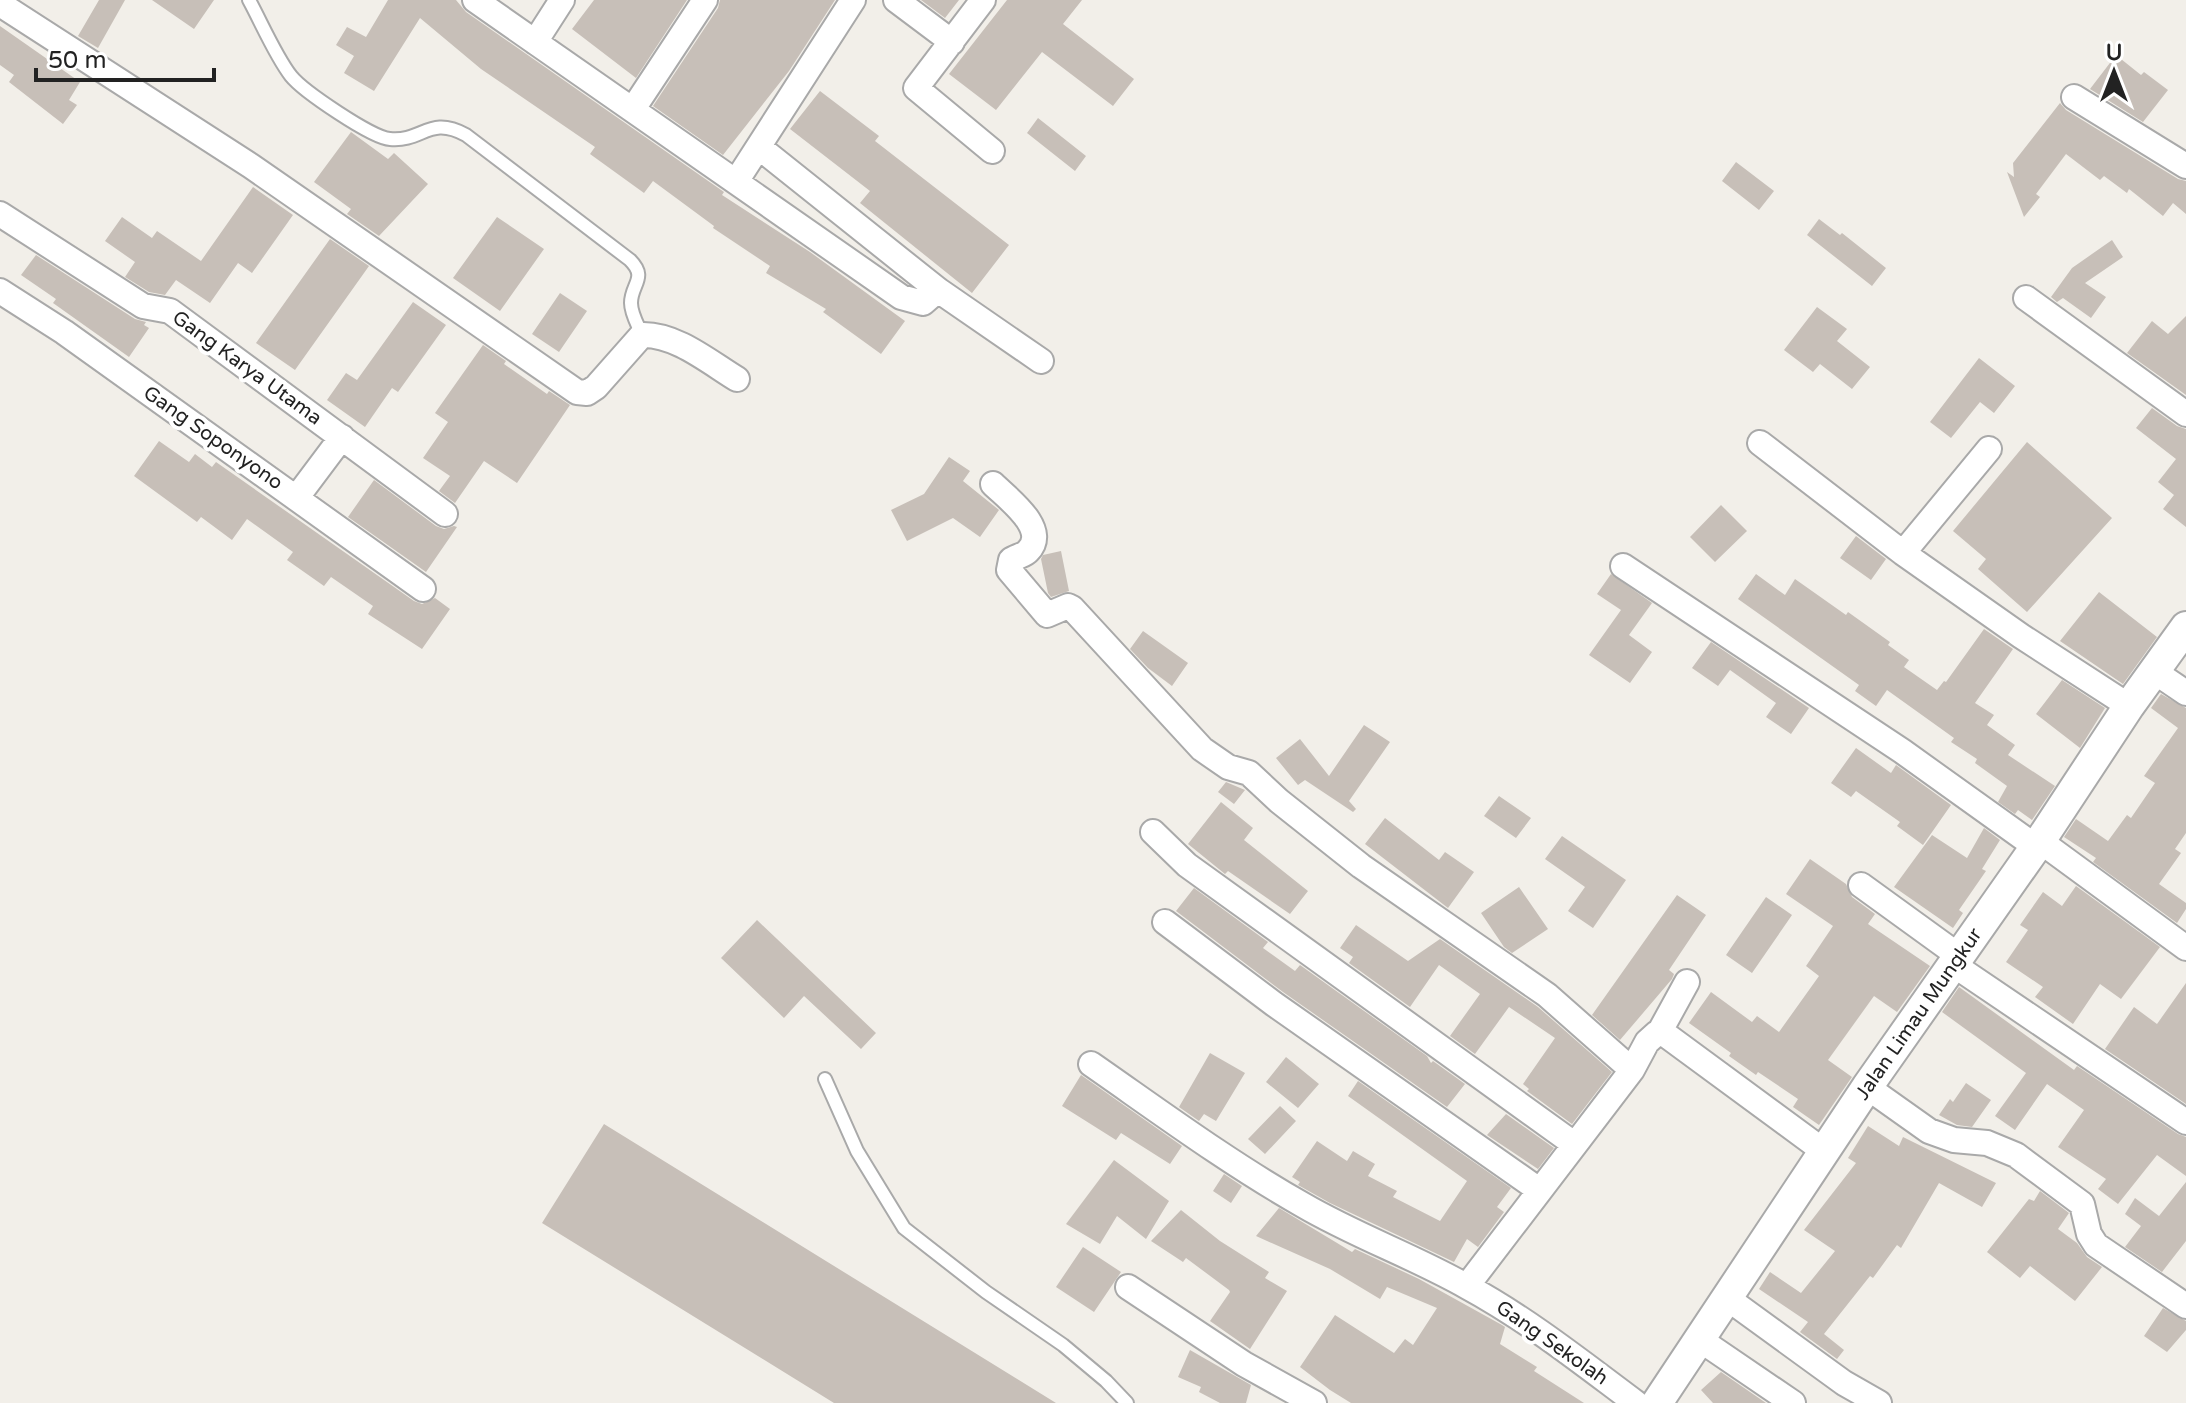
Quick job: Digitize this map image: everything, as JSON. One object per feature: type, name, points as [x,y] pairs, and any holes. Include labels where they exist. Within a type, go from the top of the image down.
[{"type":"street","points":[[475,0],[901,297],[923,303],[938,290]]},
{"type":"street","points":[[535,42],[562,0]]},
{"type":"street","points":[[633,109],[705,0]]},
{"type":"street","points":[[737,180],[853,0]]},
{"type":"street","points":[[896,0],[952,42]]},
{"type":"street","points":[[983,0],[916,88],[992,151]]},
{"type":"street","points":[[0,4],[251,166],[577,392],[592,391],[642,335],[657,335],[672,341],[737,379]]},
{"type":"street","points":[[2074,97],[2186,166]]},
{"type":"street","points":[[760,148],[938,290],[1041,361]]},
{"type":"street","name":"Gang Karya Utama","points":[[0,214],[143,306],[170,311],[445,514]]},
{"type":"street","name":"Gang Soponyono","points":[[0,291],[77,341],[423,589]]},
{"type":"street","points":[[2026,298],[2186,414]]},
{"type":"street","points":[[297,497],[342,437]]},
{"type":"street","points":[[1760,443],[1903,553],[2021,636],[2129,706]]},
{"type":"street","points":[[1903,553],[1989,449]]},
{"type":"street","points":[[993,484],[1032,525],[1033,541],[1028,551],[1011,560],[1009,570],[1047,615],[1068,606],[1072,608],[1202,749],[1228,767],[1249,773],[1361,866],[1547,995],[1632,1070]]},
{"type":"street","points":[[1623,566],[1902,751],[2186,948]]},
{"type":"street","name":"Jalan Limau Mungkur","points":[[1667,1394],[1699,1339],[1867,1087],[2186,627]]},
{"type":"street","points":[[2155,672],[2186,693]]},
{"type":"street","points":[[1153,832],[1187,865],[1574,1144]]},
{"type":"street","points":[[1861,885],[1957,960],[2186,1122]]},
{"type":"street","points":[[1165,922],[1274,1004],[1539,1190]]},
{"type":"street","points":[[1467,1286],[1632,1070],[1647,1042],[1659,1033],[1687,982]]},
{"type":"street","points":[[1659,1033],[1825,1152]]},
{"type":"street","name":"Gang Sekolah","points":[[1091,1064],[1233,1162],[1302,1205],[1467,1286],[1529,1324],[1636,1403]]},
{"type":"street","points":[[1867,1087],[1929,1131],[1954,1140],[1987,1143],[2016,1155],[2082,1204],[2089,1234],[2096,1245],[2186,1306]]},
{"type":"street","points":[[1128,1287],[1244,1364],[1314,1403]]},
{"type":"street","points":[[1727,1298],[1844,1383],[1879,1403]]},
{"type":"street","points":[[1699,1339],[1793,1403]]},
{"type":"lane","points":[[249,0],[292,77],[366,132],[389,140],[431,128],[452,127],[630,260],[640,276],[631,298],[632,311],[642,335]]},
{"type":"lane","points":[[825,1079],[857,1151],[904,1228],[986,1292],[1063,1345],[1127,1403]]},
{"type":"building","points":[[99,0],[125,0],[98,48],[78,36]]},
{"type":"building","points":[[152,0],[214,0],[194,29]]},
{"type":"building","points":[[388,0],[456,0],[466,12],[905,321],[881,354],[823,312],[826,309],[766,273],[770,266],[713,228],[653,181],[644,193],[590,154],[595,147],[481,69],[420,18],[374,91],[344,73],[354,56],[336,45],[347,27],[366,37]]},
{"type":"building","points":[[594,0],[687,0],[636,78],[572,29]]},
{"type":"building","points":[[720,0],[835,0],[789,71],[723,155],[653,106],[718,8]]},
{"type":"building","points":[[921,0],[959,0],[945,18]]},
{"type":"building","points":[[1007,0],[1082,0],[1063,24],[1134,79],[1113,106],[1042,52],[996,110],[949,74]]},
{"type":"building","points":[[0,26],[80,82],[69,100],[77,105],[63,124],[9,82],[14,75],[0,65]]},
{"type":"building","points":[[2116,55],[2141,75],[2144,72],[2168,90],[2143,122],[2090,89]]},
{"type":"building","points":[[820,91],[879,136],[875,141],[1009,245],[972,293],[860,203],[870,191],[790,129]]},
{"type":"building","points":[[2060,103],[2066,110],[2186,181],[2186,214],[2173,203],[2163,216],[2129,189],[2127,193],[2104,176],[2100,180],[2066,154],[2036,194],[2040,197],[2024,217],[2007,172],[2014,177],[2013,163]]},
{"type":"building","points":[[1038,118],[1086,156],[1075,171],[1027,133]]},
{"type":"building","points":[[351,132],[388,159],[394,153],[428,184],[379,236],[347,214],[351,209],[314,182]]},
{"type":"building","points":[[1736,162],[1774,191],[1759,210],[1722,181]]},
{"type":"building","points":[[253,187],[293,215],[252,273],[238,263],[210,303],[176,280],[165,295],[149,292],[125,277],[135,262],[105,241],[122,217],[152,238],[157,231],[201,261]]},
{"type":"building","points":[[497,217],[544,249],[500,311],[453,278]]},
{"type":"building","points":[[1819,219],[1886,268],[1872,286],[1807,235]]},
{"type":"building","points":[[330,239],[369,266],[295,370],[256,343]]},
{"type":"building","points":[[2112,240],[2123,257],[2085,283],[2106,297],[2091,318],[2063,298],[2057,302],[2051,297],[2072,268]]},
{"type":"building","points":[[36,255],[135,319],[146,322],[144,325],[149,328],[129,357],[53,303],[56,299],[21,275]]},
{"type":"building","points":[[560,293],[587,311],[559,352],[532,334]]},
{"type":"building","points":[[413,302],[446,325],[398,392],[392,388],[365,427],[327,400],[346,373],[357,380]]},
{"type":"building","points":[[1817,307],[1847,329],[1837,341],[1870,367],[1852,389],[1820,364],[1813,372],[1784,350]]},
{"type":"building","points":[[2186,316],[2186,395],[2127,353],[2152,321],[2168,334]]},
{"type":"building","points":[[483,345],[547,394],[549,391],[570,405],[517,483],[484,461],[455,503],[439,491],[450,476],[423,458],[448,422],[435,413]]},
{"type":"building","points":[[1979,358],[2015,386],[1994,413],[1980,402],[1951,438],[1930,422]]},
{"type":"building","points":[[2152,408],[2186,429],[2186,527],[2163,509],[2174,495],[2158,482],[2176,459],[2136,428]]},
{"type":"building","points":[[159,441],[189,462],[195,454],[212,467],[216,462],[414,601],[422,604],[435,598],[450,609],[422,649],[368,614],[373,606],[331,577],[324,586],[287,560],[293,552],[247,519],[232,540],[201,517],[197,522],[134,476]]},
{"type":"building","points":[[2027,442],[2112,518],[2027,612],[1978,569],[1986,559],[1953,531]]},
{"type":"building","points":[[949,457],[970,471],[963,481],[999,510],[980,537],[953,518],[907,541],[891,510],[924,494]]},
{"type":"building","points":[[374,480],[436,526],[444,529],[457,527],[426,572],[348,517]]},
{"type":"building","points":[[1721,505],[1747,531],[1715,562],[1690,537]]},
{"type":"building","points":[[1856,536],[1886,559],[1871,580],[1840,558]]},
{"type":"building","points":[[1061,551],[1069,591],[1051,597],[1041,559],[1043,555]]},
{"type":"building","points":[[1611,574],[1652,603],[1629,635],[1652,652],[1630,683],[1589,655],[1621,610],[1597,594]]},
{"type":"building","points":[[1756,574],[1785,595],[1795,579],[1846,615],[1848,612],[1890,642],[1888,645],[1909,660],[1904,667],[1937,690],[1984,629],[2013,649],[1975,703],[1994,715],[1987,725],[2015,745],[2008,755],[2055,786],[2032,820],[2018,810],[2015,814],[1998,802],[2007,786],[1975,763],[1977,759],[1951,742],[1954,738],[1887,690],[1876,706],[1855,691],[1859,685],[1738,599]]},
{"type":"building","points":[[2099,592],[2157,637],[2123,684],[2060,641]]},
{"type":"building","points":[[1143,631],[1188,663],[1172,686],[1130,649]]},
{"type":"building","points":[[1711,642],[1809,708],[1791,734],[1766,717],[1776,703],[1730,670],[1718,686],[1692,668]]},
{"type":"building","points":[[2062,680],[2105,708],[2080,748],[2036,714]]},
{"type":"building","points":[[2161,694],[2186,708],[2186,833],[2175,849],[2181,853],[2159,884],[2186,903],[2186,909],[2177,923],[2093,862],[2096,858],[2064,837],[2076,819],[2108,841],[2127,815],[2131,818],[2155,783],[2144,776],[2178,728],[2151,708]]},
{"type":"building","points":[[1364,725],[1390,742],[1349,801],[1356,809],[1353,812],[1305,780],[1298,785],[1276,758],[1300,739],[1329,776]]},
{"type":"building","points":[[1856,748],[1891,773],[1896,765],[1951,805],[1923,845],[1897,826],[1900,822],[1856,791],[1851,797],[1831,783]]},
{"type":"building","points":[[1226,782],[1245,790],[1234,804],[1218,792]]},
{"type":"building","points":[[1499,796],[1531,818],[1516,838],[1484,816]]},
{"type":"building","points":[[1221,802],[1253,828],[1244,840],[1308,891],[1290,914],[1228,871],[1225,874],[1188,844]]},
{"type":"building","points":[[1385,818],[1439,860],[1445,852],[1474,872],[1448,908],[1365,844]]},
{"type":"building","points":[[1984,828],[2000,840],[1982,869],[1986,871],[1959,910],[1963,913],[1953,928],[1894,887],[1932,835],[1967,858]]},
{"type":"building","points":[[1562,836],[1626,880],[1593,928],[1568,911],[1585,887],[1545,859]]},
{"type":"building","points":[[1810,859],[1846,884],[1852,897],[1875,914],[1868,924],[1930,966],[1897,1012],[1874,996],[1828,1060],[1852,1077],[1819,1125],[1793,1107],[1798,1099],[1758,1072],[1756,1075],[1689,1023],[1711,992],[1752,1022],[1757,1016],[1779,1032],[1819,976],[1806,966],[1833,926],[1786,894]]},
{"type":"building","points":[[2076,886],[2160,947],[2121,999],[2100,984],[2073,1024],[2035,997],[2043,987],[2006,962],[2028,930],[2020,925],[2043,892],[2062,906]]},
{"type":"building","points":[[1519,887],[1548,929],[1512,953],[1504,947],[1481,913]]},
{"type":"building","points":[[1194,888],[1268,942],[1263,948],[1295,971],[1300,965],[1427,1056],[1431,1063],[1433,1061],[1465,1084],[1447,1107],[1283,992],[1176,911]]},
{"type":"building","points":[[1677,895],[1706,915],[1669,970],[1674,974],[1672,979],[1620,1040],[1592,1015]]},
{"type":"building","points":[[1766,897],[1792,915],[1752,973],[1726,955]]},
{"type":"building","points":[[757,920],[876,1033],[861,1049],[804,996],[784,1018],[721,958]]},
{"type":"building","points":[[1356,925],[1408,961],[1440,939],[1538,1007],[1612,1072],[1572,1124],[1527,1091],[1529,1089],[1523,1084],[1555,1038],[1509,1007],[1475,1054],[1450,1036],[1480,994],[1439,965],[1410,1007],[1349,963],[1353,957],[1340,948]]},
{"type":"building","points":[[2186,983],[2186,1104],[2105,1049],[2134,1007],[2157,1024]]},
{"type":"building","points":[[1959,987],[2074,1070],[2077,1066],[2186,1137],[2186,1176],[2157,1155],[2118,1204],[2098,1189],[2106,1179],[2058,1147],[2084,1110],[2047,1084],[2015,1130],[1995,1116],[2026,1073],[1942,1012]]},
{"type":"building","points":[[1210,1053],[1245,1073],[1216,1121],[1204,1114],[1199,1121],[1179,1107]]},
{"type":"building","points":[[1286,1057],[1319,1084],[1298,1108],[1266,1082]]},
{"type":"building","points":[[1081,1075],[1182,1146],[1170,1164],[1121,1133],[1116,1140],[1062,1106]]},
{"type":"building","points":[[1358,1081],[1511,1188],[1497,1207],[1504,1212],[1478,1247],[1467,1239],[1454,1262],[1330,1203],[1298,1185],[1300,1182],[1292,1177],[1317,1141],[1347,1161],[1353,1151],[1375,1164],[1368,1176],[1397,1191],[1393,1197],[1440,1221],[1467,1181],[1348,1096]]},
{"type":"building","points":[[1966,1083],[1991,1100],[1972,1127],[1957,1125],[1939,1115]]},
{"type":"building","points":[[1280,1106],[1296,1121],[1265,1154],[1248,1139]]},
{"type":"building","points":[[1506,1114],[1554,1148],[1538,1169],[1487,1135]]},
{"type":"building","points":[[604,1124],[1056,1403],[834,1403],[542,1223]]},
{"type":"building","points":[[1868,1126],[1899,1146],[1903,1137],[1996,1183],[1982,1207],[1939,1183],[1901,1248],[1897,1245],[1824,1334],[1844,1350],[1837,1359],[1800,1332],[1808,1322],[1759,1289],[1770,1272],[1801,1293],[1835,1251],[1804,1230],[1856,1163],[1848,1158]]},
{"type":"building","points":[[1114,1160],[1169,1201],[1146,1239],[1117,1216],[1100,1244],[1066,1224]]},
{"type":"building","points":[[1224,1174],[1242,1186],[1231,1203],[1213,1191]]},
{"type":"building","points":[[2186,1182],[2186,1241],[2162,1272],[2125,1247],[2141,1226],[2125,1214],[2135,1198],[2159,1216]]},
{"type":"building","points":[[2040,1191],[2069,1213],[2058,1229],[2102,1267],[2075,1301],[2030,1266],[2020,1278],[1987,1252],[2029,1199],[2034,1201]]},
{"type":"building","points":[[1279,1208],[1352,1252],[1355,1249],[1419,1279],[1502,1325],[1505,1327],[1500,1344],[1537,1367],[1534,1371],[1584,1403],[1351,1403],[1330,1390],[1300,1367],[1335,1315],[1394,1353],[1405,1339],[1413,1345],[1437,1308],[1387,1287],[1380,1299],[1330,1269],[1256,1236]]},
{"type":"building","points":[[1181,1210],[1220,1241],[1269,1272],[1265,1278],[1287,1291],[1250,1349],[1210,1321],[1229,1290],[1186,1258],[1183,1262],[1151,1241]]},
{"type":"building","points":[[1083,1247],[1121,1272],[1094,1312],[1056,1287]]},
{"type":"building","points":[[2163,1308],[2186,1321],[2186,1330],[2167,1352],[2144,1336]]},
{"type":"building","points":[[1190,1350],[1251,1385],[1246,1403],[1220,1403],[1199,1392],[1201,1387],[1178,1377]]},
{"type":"building","points":[[1721,1372],[1766,1403],[1713,1403],[1701,1390]]}]
